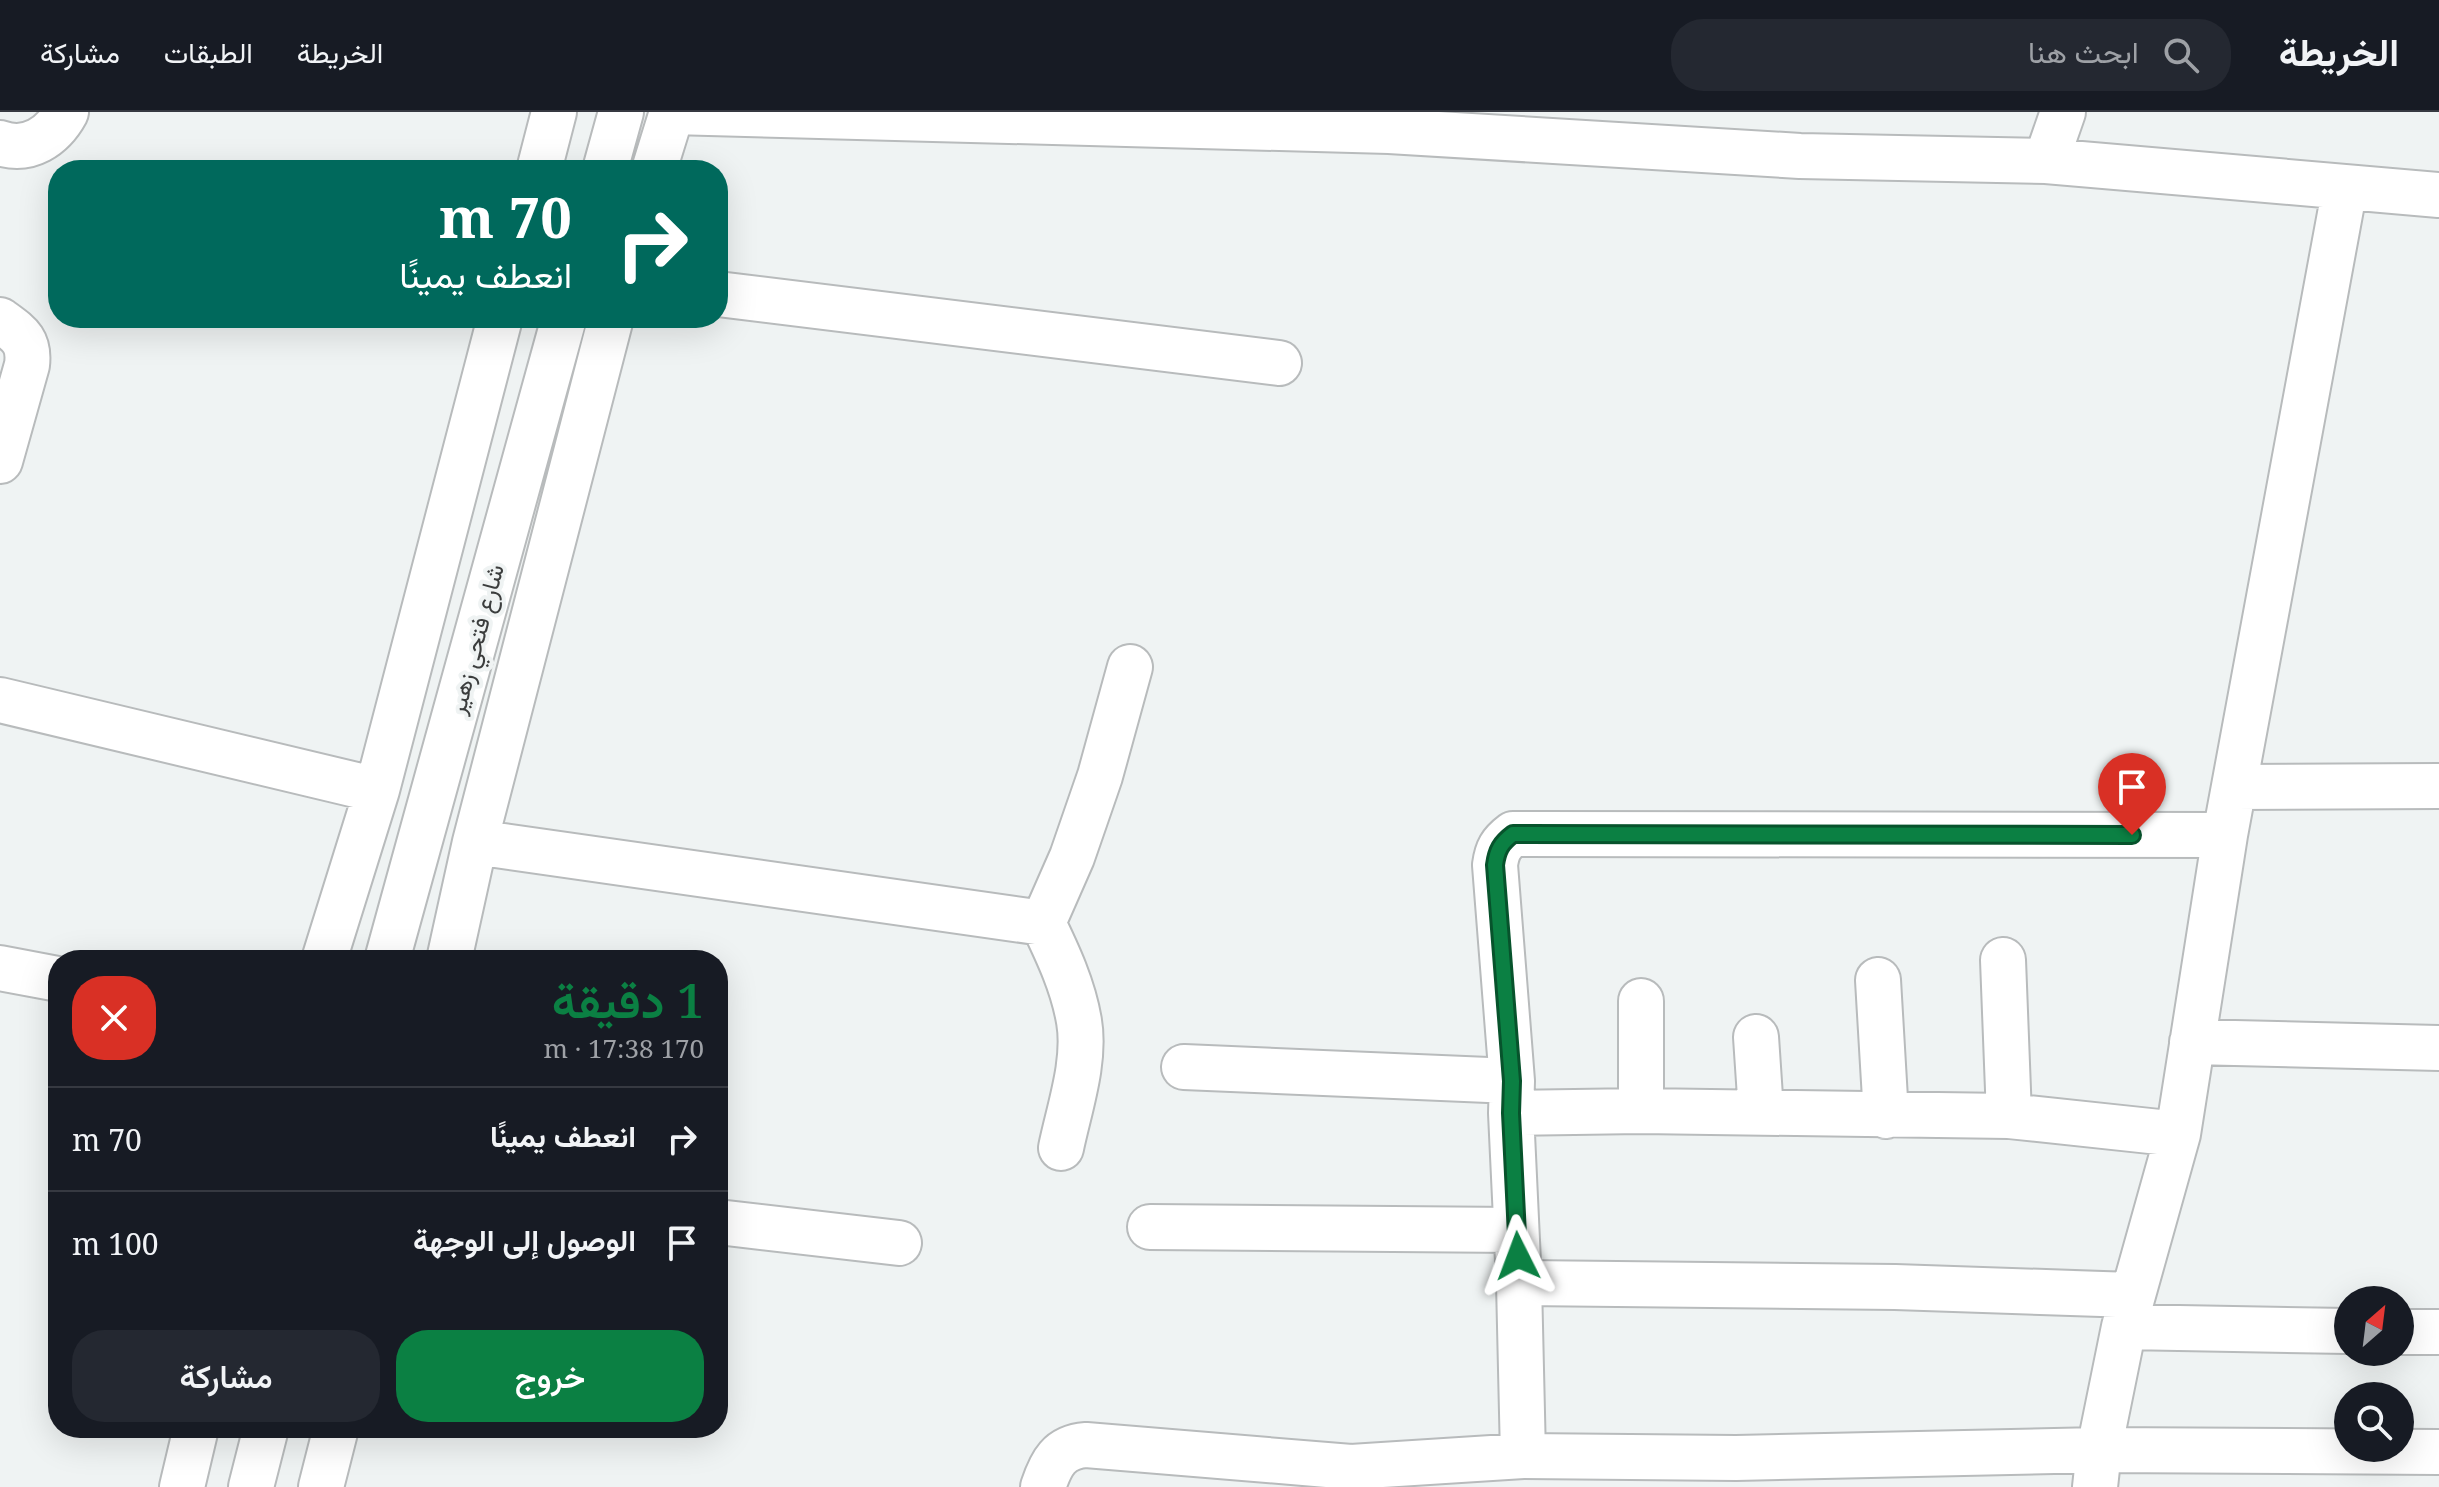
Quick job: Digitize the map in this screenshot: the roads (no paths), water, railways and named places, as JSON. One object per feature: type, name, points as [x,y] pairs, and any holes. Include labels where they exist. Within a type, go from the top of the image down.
[{"type":"street","points":[[0,143],[25,146],[42,140],[56,129],[66,112]]},
{"type":"street","points":[[542,160],[554,112]]},
{"type":"street","points":[[608,160],[621,112]]},
{"type":"street","points":[[657,160],[672,112],[1389,131],[1800,156],[2046,161],[2439,195]]},
{"type":"street","points":[[2046,161],[2063,112]]},
{"type":"street","points":[[2097,1469],[2128,1311],[2178,1134],[2225,835],[2345,187]]},
{"type":"street","points":[[728,295],[1279,363]]},
{"type":"street","points":[[0,320],[22,338],[29,351],[0,461]]},
{"type":"street","points":[[327,950],[377,790],[497,328]]},
{"type":"street","name":"شارع فتحي زهير","points":[[390,950],[561,328]]},
{"type":"street","name":"شارع فتحي زهير","points":[[451,950],[475,842],[608,328]]},
{"type":"street","points":[[1061,1148],[1078,1066],[1080,1023],[1066,975],[1043,923],[1072,857],[1100,776],[1130,667]]},
{"type":"street","points":[[0,700],[377,790]]},
{"type":"street","points":[[2234,787],[2439,786]]},
{"type":"street","points":[[1523,1456],[1512,1097],[1495,865],[1497,850],[1502,842],[1513,834],[2225,835]]},
{"type":"street","points":[[475,842],[1043,923]]},
{"type":"street","points":[[2003,960],[2009,1116]]},
{"type":"street","points":[[0,968],[48,977]]},
{"type":"street","points":[[1878,980],[1886,1116]]},
{"type":"street","points":[[1641,1001],[1641,1111]]},
{"type":"street","points":[[1756,1037],[1761,1112]]},
{"type":"street","points":[[2192,1042],[2439,1048]]},
{"type":"street","points":[[1184,1067],[1641,1111],[2009,1116],[2178,1134]]},
{"type":"street","points":[[728,1223],[899,1243]]},
{"type":"street","points":[[1150,1227],[1516,1230]]},
{"type":"street","points":[[1519,1283],[1895,1287],[2334,1330]]},
{"type":"street","points":[[2414,1332],[2439,1332]]},
{"type":"street","points":[[182,1487],[194,1438]]},
{"type":"street","points":[[251,1487],[263,1438]]},
{"type":"street","points":[[333,1484],[335,1438]]},
{"type":"street","points":[[1043,1487],[1060,1454],[1072,1446],[1086,1445],[1350,1477],[1523,1456],[1736,1472],[2097,1469],[2439,1452]]}]
